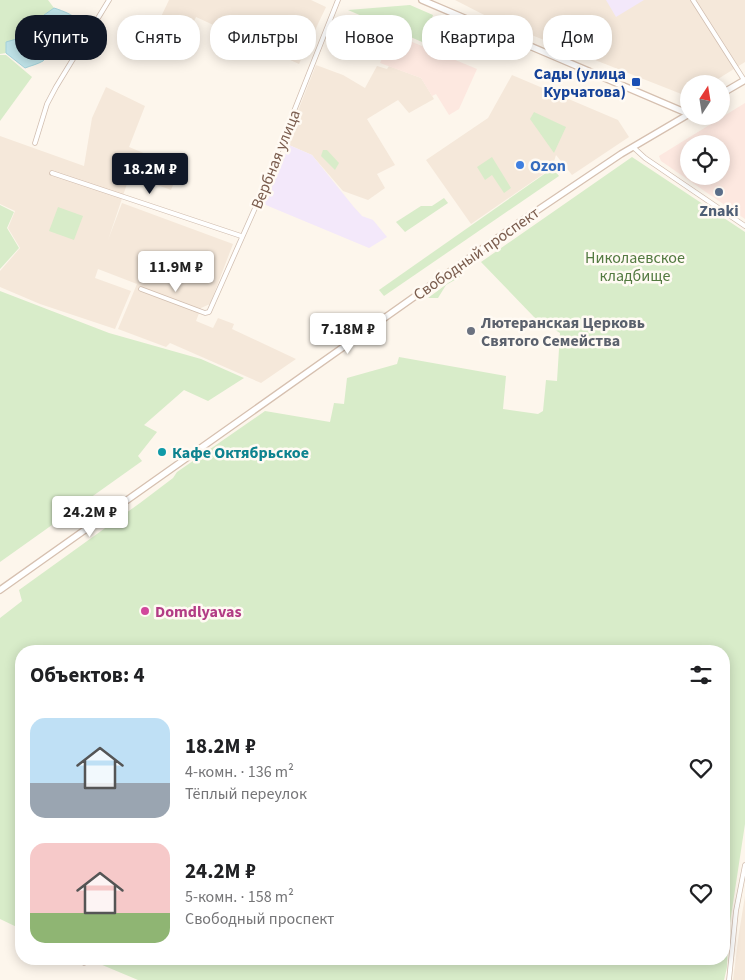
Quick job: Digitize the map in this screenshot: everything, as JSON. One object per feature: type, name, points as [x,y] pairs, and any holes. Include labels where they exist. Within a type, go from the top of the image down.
[{"type":"main road","points":[[422,0],[680,110]]},
{"type":"main road","points":[[730,89],[744,80]]},
{"type":"main road","name":"Свободный проспект","points":[[0,590],[520,222],[633,147],[680,119]]},
{"type":"street","points":[[35,143],[47,104],[109,0]]},
{"type":"street","name":"Вербная улица","points":[[141,290],[205,313],[209,312],[241,236],[260,197],[338,0]]},
{"type":"street","points":[[693,0],[744,80]]},
{"type":"street","points":[[633,147],[645,158],[745,226]]},
{"type":"street","points":[[52,173],[241,236]]},
{"type":"street","points":[[729,980],[736,911],[745,865]]},
{"type":"shaded area","points":[[169,0],[311,0],[326,7],[316,28],[316,15],[210,15],[210,23],[200,19],[200,15],[162,15]]},
{"type":"shaded area","points":[[455,0],[745,0],[745,62],[724,75],[680,75],[680,93],[595,60],[612,60],[612,15],[543,15],[543,40],[533,36],[533,15],[484,15]]},
{"type":"shaded area","points":[[606,0],[644,0],[616,17]]},
{"type":"shaded area","points":[[412,42],[422,46],[422,60],[455,60],[477,69],[459,109],[449,115],[436,94],[432,96],[421,78],[380,63],[381,60],[412,60]]},
{"type":"shaded area","points":[[290,60],[301,60],[299,64]]},
{"type":"shaded area","points":[[316,65],[343,75],[365,88],[377,66],[387,69],[389,66],[421,78],[434,99],[409,113],[398,100],[367,119],[395,165],[377,174],[385,188],[368,200],[343,191],[312,155],[289,145],[288,136]]},
{"type":"shaded area","points":[[512,75],[618,120],[629,137],[572,175],[556,155],[552,168],[471,224],[426,160],[488,118]]},
{"type":"shaded area","points":[[106,87],[145,106],[129,147],[180,168],[171,190],[130,175],[108,240],[122,203],[233,244],[210,304],[201,308],[196,321],[213,328],[218,318],[234,324],[232,329],[296,359],[261,383],[170,343],[166,347],[118,329],[137,284],[98,269],[95,278],[131,291],[115,329],[40,304],[0,287],[0,271],[20,248],[8,228],[15,211],[0,204],[0,136],[84,166],[92,118]]},
{"type":"shaded area","points":[[745,103],[745,219],[696,185],[730,185],[730,135],[693,135],[709,125],[730,125],[730,112]]},
{"type":"shaded area","points":[[680,143],[680,174],[661,161],[659,156]]},
{"type":"shaded area","points":[[289,145],[312,155],[362,216],[373,220],[387,237],[369,248],[261,203],[268,196]]},
{"type":"shaded area","points":[[745,896],[745,980],[733,980],[739,933]]},
{"type":"green space","points":[[0,0],[48,0],[54,8],[44,15],[15,15],[15,40],[7,42],[6,53],[0,54]]},
{"type":"green space","points":[[410,5],[433,15],[422,15],[422,42],[412,38],[412,15],[360,15],[348,10]]},
{"type":"green space","points":[[0,55],[6,55],[32,77],[0,121]]},
{"type":"green space","points":[[534,112],[566,127],[554,153],[530,119]]},
{"type":"green space","points":[[323,150],[327,150],[339,163],[335,170],[321,156]]},
{"type":"green space","points":[[492,157],[511,188],[504,193],[492,175],[485,180],[477,167]]},
{"type":"green space","name":"Николаевское кладбище","points":[[632,157],[745,232],[745,824],[730,923],[730,645],[15,645],[15,926],[0,919],[0,618],[22,601],[19,590],[140,503],[173,478],[177,472],[265,411],[330,422],[334,403],[344,404],[347,378],[397,364],[399,357],[506,376],[503,409],[538,414],[543,411],[546,380],[557,381],[560,333],[534,317],[481,262]]},
{"type":"green space","points":[[553,168],[559,176],[384,296],[379,290]]},
{"type":"green space","points":[[444,198],[448,203],[405,232],[396,222],[421,206],[432,206]]},
{"type":"green space","points":[[0,205],[14,212],[7,228],[19,248],[0,269]]},
{"type":"green space","points":[[58,207],[83,216],[74,240],[49,231]]},
{"type":"green space","points":[[463,272],[460,277],[446,285],[438,298],[428,298]]},
{"type":"green space","points":[[0,291],[109,333],[201,359],[244,378],[208,401],[184,390],[144,425],[157,432],[138,456],[142,461],[0,562]]},
{"type":"green space","points":[[102,965],[727,965],[724,980],[138,980]]},
{"type":"water","points":[[54,8],[71,15],[44,15]]},
{"type":"water","points":[[15,39],[15,60],[44,60],[25,68],[6,53],[6,42]]},
{"type":"place","name":"Сады (улица Курчатова)","points":[[636,82]]},
{"type":"place","name":"Ozon","points":[[520,165]]},
{"type":"place","name":"Znaki","points":[[719,192]]},
{"type":"place","name":"Лютеранская Церковь Святого Семейства","points":[[471,331]]},
{"type":"place","name":"Кафе Октябрьское","points":[[162,452]]},
{"type":"place","name":"Domdlyavas","points":[[145,611]]}]
